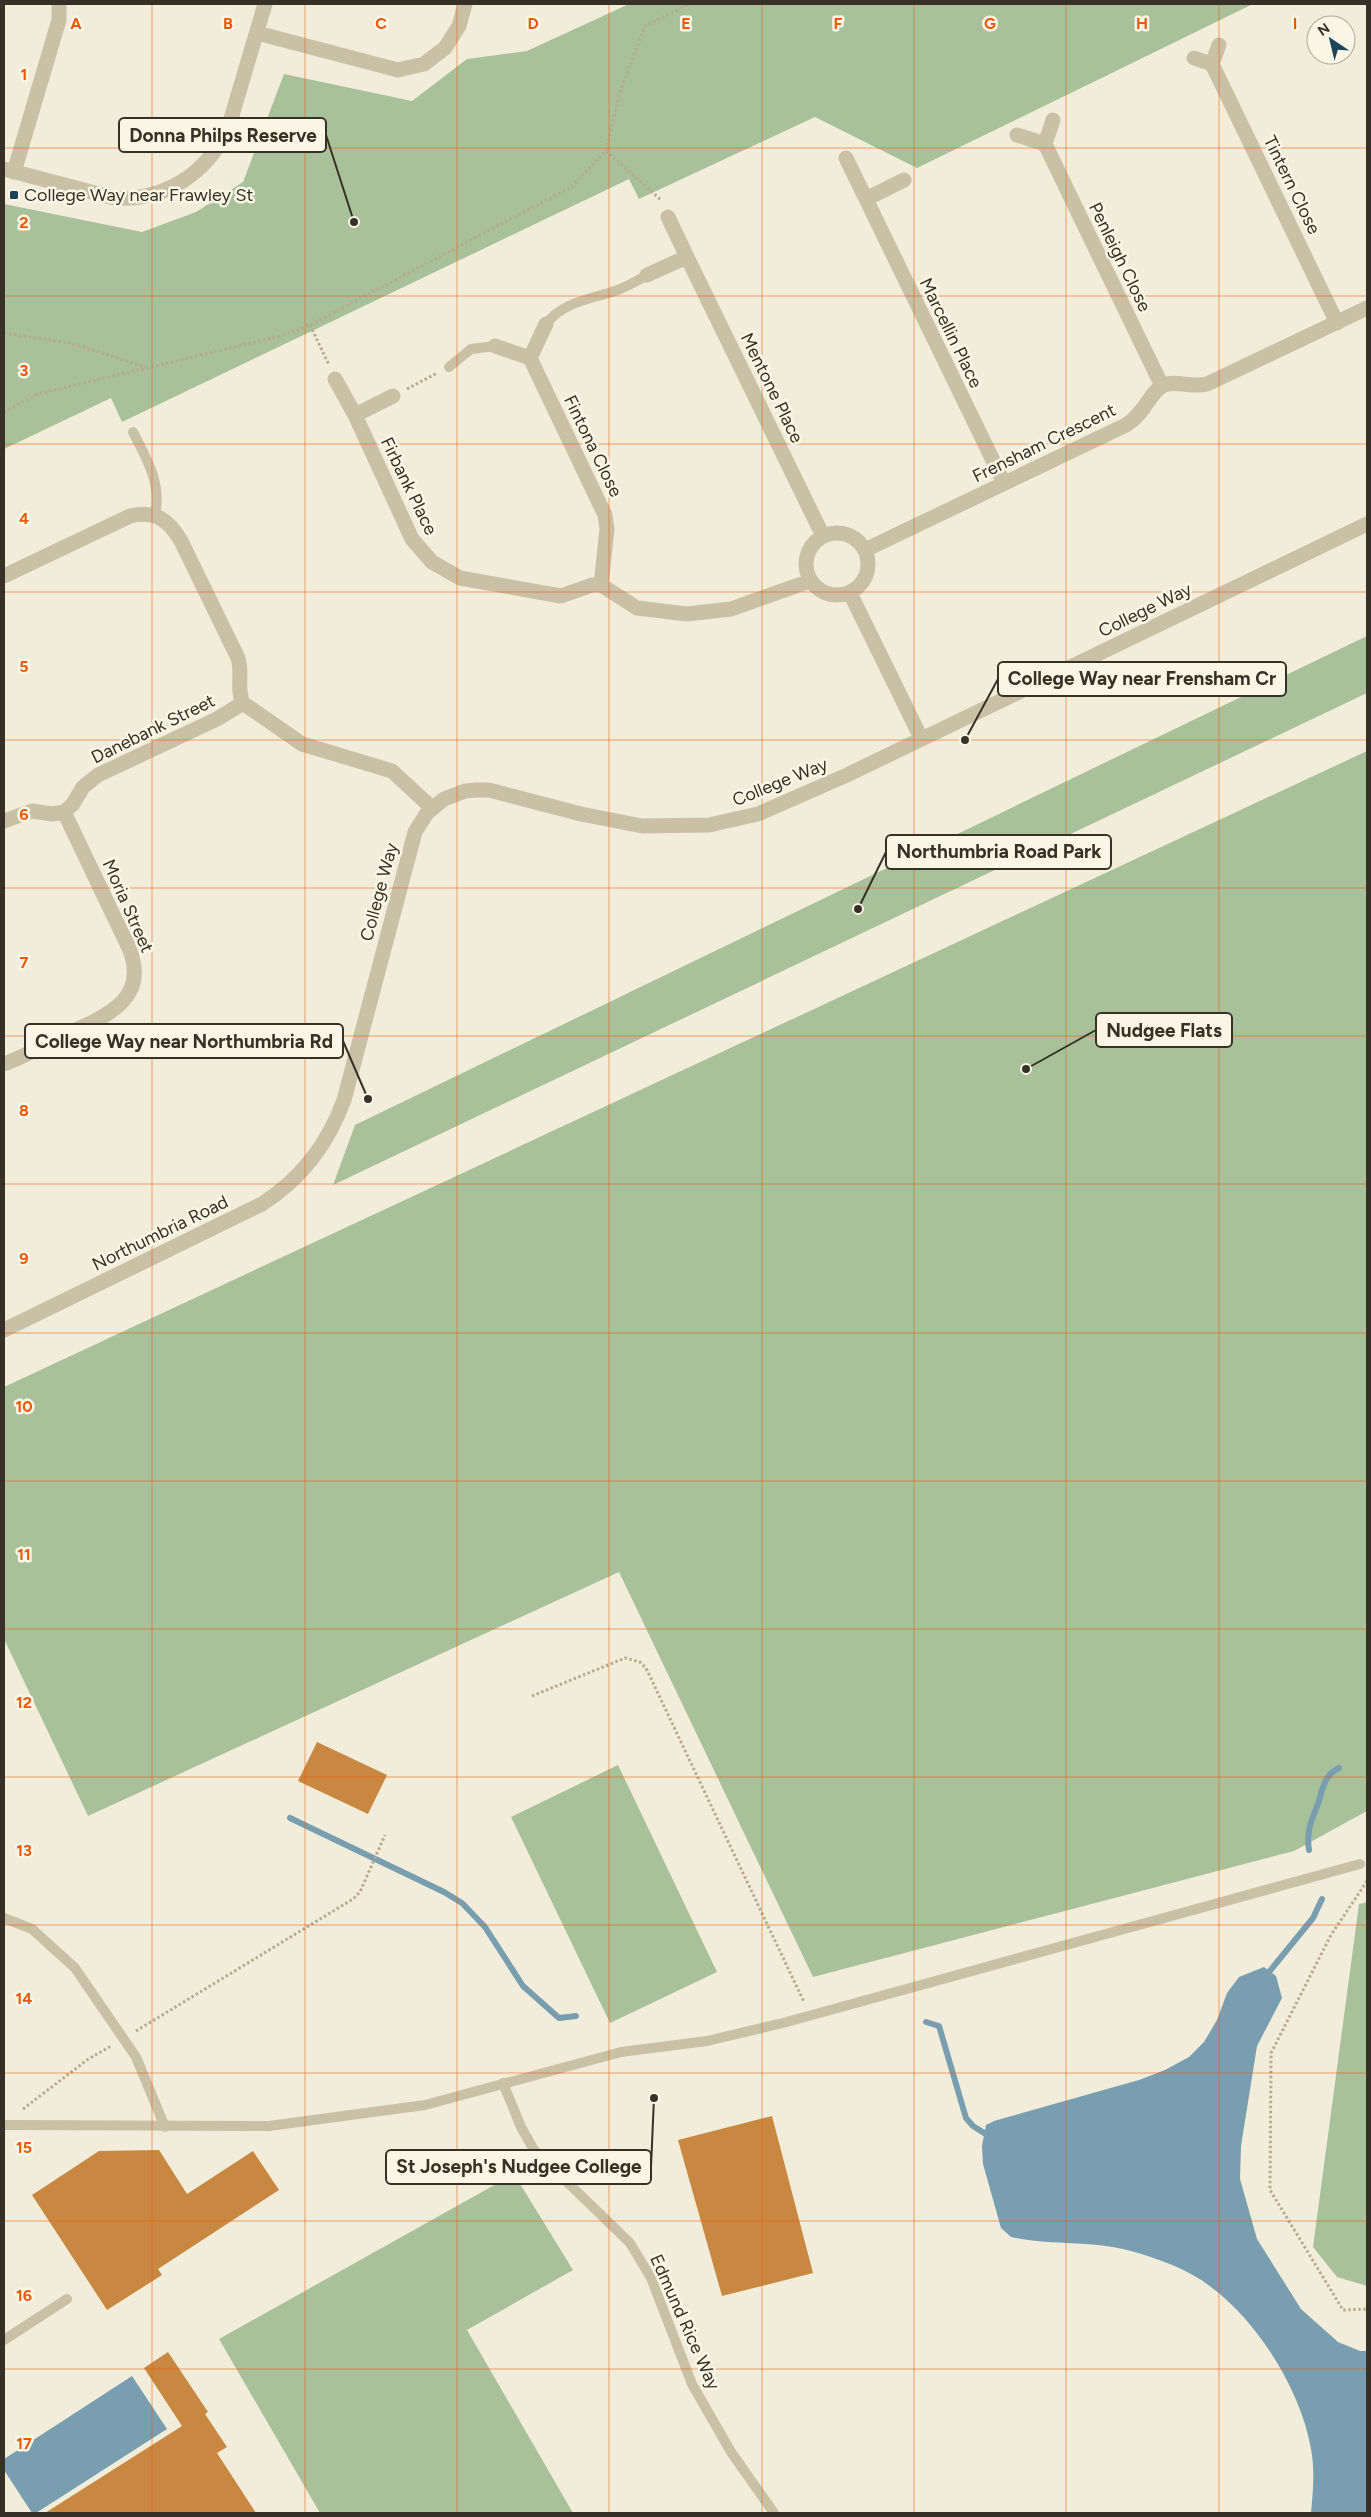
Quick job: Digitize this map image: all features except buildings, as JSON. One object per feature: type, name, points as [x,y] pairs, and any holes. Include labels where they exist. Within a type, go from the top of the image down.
[{"type":"street","points":[[59,4],[59,20],[9,171],[99,195],[128,199],[157,194],[184,182],[204,165],[220,144],[233,113],[265,4]]},
{"type":"street","points":[[257,34],[398,70],[424,64],[445,48],[459,26],[465,4]]},
{"type":"street","points":[[1194,58],[1212,64],[1219,44]]},
{"type":"street","name":"Tintern Close","points":[[1212,64],[1337,323]]},
{"type":"street","points":[[1017,135],[1045,144],[1053,120]]},
{"type":"street","name":"Penleigh Close","points":[[1045,144],[1162,386]]},
{"type":"street","name":"Marcellin Place","points":[[846,158],[1004,483]]},
{"type":"street","points":[[866,199],[904,180]]},
{"type":"street","name":"Mentone Place","points":[[668,217],[823,536]]},
{"type":"street","points":[[647,275],[687,257]]},
{"type":"street","points":[[1162,386],[1173,383],[1194,387],[1207,384],[1367,308]]},
{"type":"street","points":[[495,346],[530,358],[546,324]]},
{"type":"street","name":"Fintona Close","points":[[530,358],[605,515],[608,529],[601,585]]},
{"type":"street","name":"Firbank Place","points":[[335,379],[355,415],[412,539],[432,562],[460,578],[550,595],[570,594],[585,587],[601,585]]},
{"type":"street","name":"Frensham Crescent","points":[[865,550],[1133,420],[1162,386]]},
{"type":"street","points":[[355,415],[393,396]]},
{"type":"street","points":[[4,576],[119,521],[138,514],[155,515],[168,523],[181,541],[238,658],[242,672],[240,688],[243,703],[302,744],[392,770],[432,808]]},
{"type":"street","name":"College Way","points":[[318,1151],[330,1134],[344,1100],[412,840],[419,825],[432,808],[444,799],[465,791],[489,790],[581,814],[642,826],[709,825],[750,816],[790,802],[1367,524]]},
{"type":"street","points":[[842,533],[851,536],[865,550],[868,560],[865,579],[850,593],[832,596],[815,588],[810,581],[806,571],[807,555],[814,542],[823,536],[842,533]]},
{"type":"street","points":[[601,585],[637,608],[687,614],[731,609],[810,581]]},
{"type":"street","points":[[850,593],[922,738]]},
{"type":"street","name":"Danebank Street","points":[[64,812],[73,804],[83,787],[98,775],[218,719],[243,703]]},
{"type":"street","points":[[4,821],[32,811],[52,814],[64,812]]},
{"type":"street","name":"Moria Street","points":[[4,1064],[109,1014],[125,999],[135,979],[135,968],[129,948],[64,812]]},
{"type":"street","name":"Northumbria Road","points":[[4,1330],[262,1204],[292,1181],[318,1151]]},
{"type":"lane","points":[[546,324],[560,310],[599,294],[622,288],[647,275]]},
{"type":"lane","points":[[449,367],[471,349],[495,346]]},
{"type":"lane","points":[[133,432],[156,480],[158,496],[155,515]]},
{"type":"lane","points":[[5,2126],[268,2126],[425,2105],[621,2052],[707,2041],[808,2017],[1360,1864]]},
{"type":"lane","points":[[4,1918],[32,1929],[75,1968],[136,2057],[164,2127]]},
{"type":"lane","name":"Edmund Rice Way","points":[[502,2083],[521,2127],[534,2150],[630,2243],[651,2278],[692,2384],[731,2452],[774,2513]]},
{"type":"lane","points":[[4,2340],[67,2299]]},
{"type":"path","points":[[4,412],[38,394],[280,336],[310,325],[571,187],[606,151],[620,92],[645,26],[689,4]]},
{"type":"path","points":[[606,151],[661,200],[668,217]]},
{"type":"path","points":[[310,325],[335,379]]},
{"type":"path","points":[[4,333],[70,343],[147,367]]},
{"type":"path","points":[[393,396],[449,367]]},
{"type":"path","points":[[532,1696],[625,1658],[640,1662],[646,1668],[800,1989],[808,2017]]},
{"type":"path","points":[[5,2126],[17,2114],[87,2060],[353,1899],[368,1875],[385,1835]]},
{"type":"path","points":[[1367,1881],[1331,1935],[1271,2053],[1270,2180],[1270,2190],[1343,2310],[1367,2310]]},
{"type":"green space","points":[[629,4],[1253,4],[917,168],[815,117],[639,199],[629,179],[122,422],[111,398],[4,449],[4,204],[142,232],[196,212],[243,182],[284,74],[412,101],[467,59],[527,51]]},
{"type":"green space","points":[[1367,636],[1367,693],[333,1185],[355,1125]]},
{"type":"green space","points":[[1367,751],[1367,1811],[1294,1851],[813,1977],[619,1572],[88,1816],[4,1639],[4,1387]]},
{"type":"green space","points":[[618,1765],[717,1972],[610,2023],[511,1817]]},
{"type":"green space","points":[[1367,1902],[1367,2286],[1337,2277],[1313,2247],[1359,1904]]},
{"type":"green space","points":[[514,2174],[573,2270],[467,2330],[573,2513],[320,2513],[219,2339]]},
{"type":"water","points":[[1264,1967],[1276,1976],[1282,1998],[1257,2046],[1241,2146],[1240,2179],[1257,2239],[1301,2309],[1338,2342],[1360,2351],[1367,2351],[1367,2513],[1311,2513],[1313,2465],[1306,2427],[1298,2404],[1275,2359],[1261,2338],[1228,2302],[1193,2275],[1173,2265],[1142,2254],[1101,2245],[1026,2240],[1011,2237],[1001,2228],[983,2164],[982,2146],[986,2125],[994,2121],[1139,2080],[1165,2070],[1189,2057],[1204,2042],[1217,2020],[1227,1993],[1239,1977]]},
{"type":"water","points":[[132,2376],[167,2429],[36,2513],[32,2513],[4,2470],[4,2459]]},
{"type":"waterway","points":[[1309,1850],[1308,1838],[1310,1827],[1323,1788],[1330,1775],[1339,1768]]},
{"type":"waterway","points":[[290,1818],[444,1892],[462,1903],[485,1927],[523,1986],[559,2018],[576,2016]]},
{"type":"waterway","points":[[1265,1977],[1313,1918],[1322,1899]]},
{"type":"waterway","points":[[926,2022],[939,2026],[966,2118],[973,2126],[992,2138]]},
{"type":"place","name":"College Way near Frawley St","points":[[14,195]]},
{"type":"place","name":"Donna Philps Reserve","points":[[354,222]]},
{"type":"place","name":"College Way near Frensham Cr","points":[[965,740]]},
{"type":"place","name":"Northumbria Road Park","points":[[858,909]]},
{"type":"place","name":"Nudgee Flats","points":[[1026,1069]]},
{"type":"place","name":"College Way near Northumbria Rd","points":[[368,1099]]},
{"type":"place","name":"St Joseph's Nudgee College","points":[[654,2098]]}]
